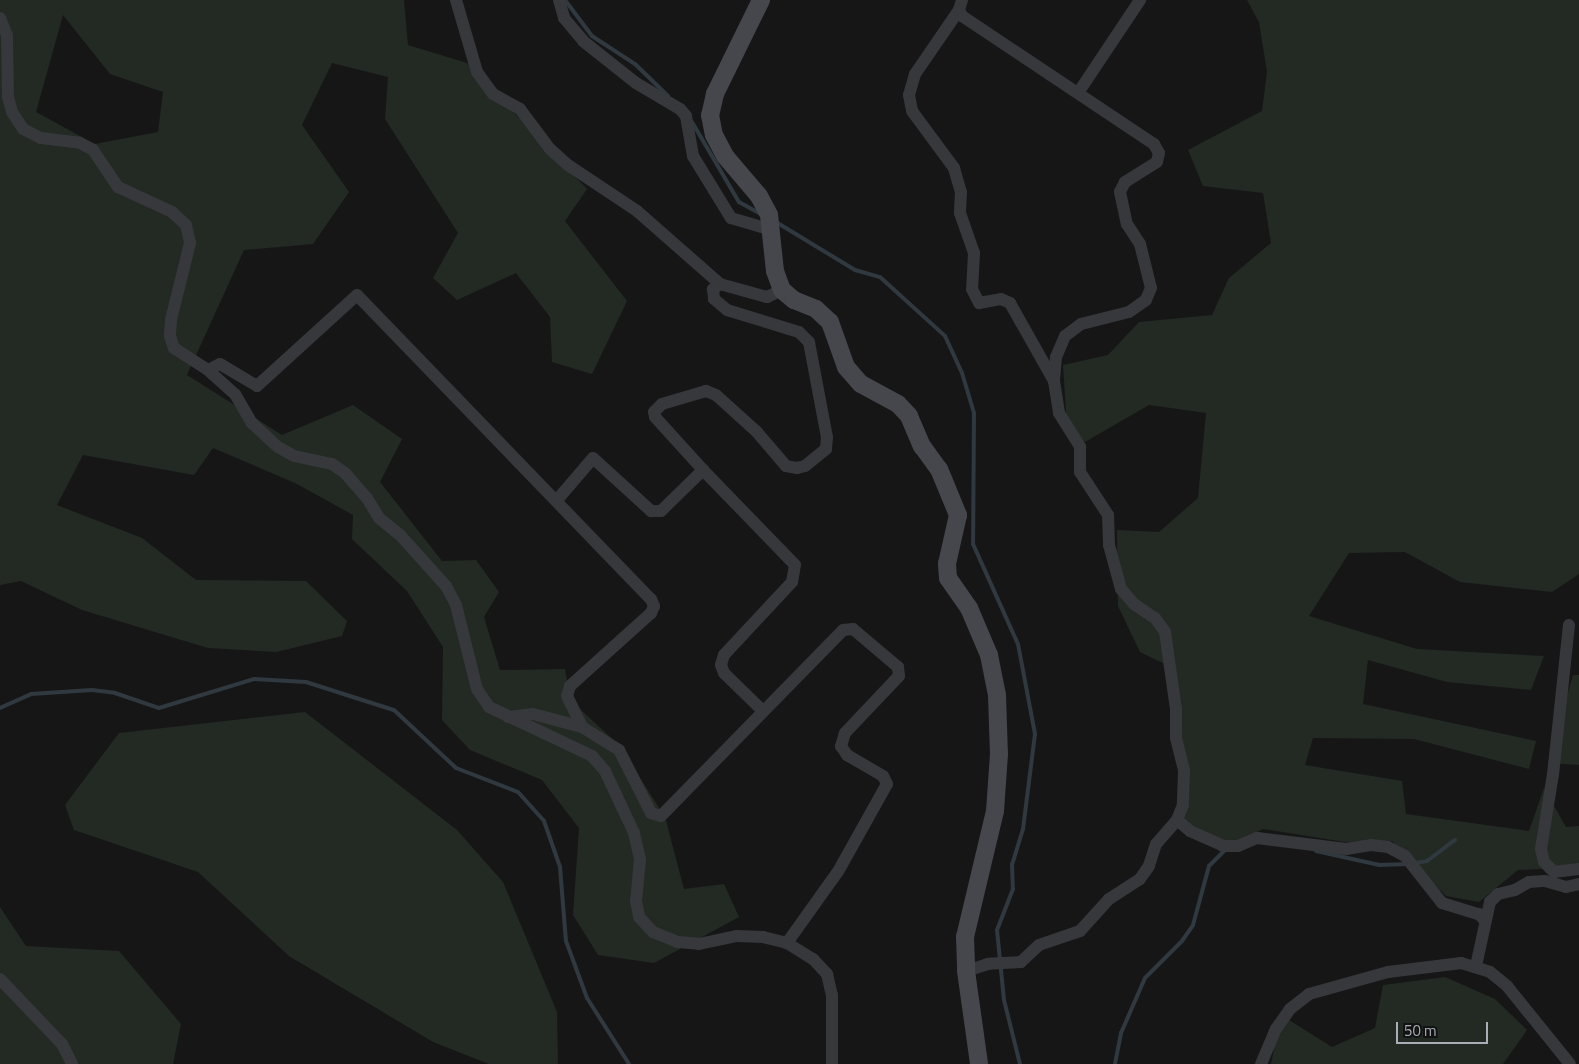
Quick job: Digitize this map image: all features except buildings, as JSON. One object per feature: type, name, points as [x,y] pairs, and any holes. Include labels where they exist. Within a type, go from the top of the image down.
[{"type":"street","points":[[456,0],[476,72],[493,94],[520,109],[550,149],[568,165],[637,211],[720,284],[767,296],[782,290]]},
{"type":"street","points":[[559,0],[564,18],[584,41],[636,83],[680,109],[686,116],[693,156],[731,218],[772,230]]},
{"type":"street","points":[[761,0],[715,94],[710,115],[714,135],[725,156],[759,196],[770,215],[775,271],[782,290],[794,300],[816,309],[830,322],[846,367],[861,384],[898,404],[909,416],[922,446],[950,489],[958,515],[947,564],[948,578],[969,608],[989,655],[997,695],[999,754],[995,811],[965,938],[977,968],[979,1064]]},
{"type":"street","points":[[1078,92],[1140,0]]},
{"type":"street","points":[[960,5],[962,16],[1154,144],[1159,153],[1157,162],[1126,182],[1120,192],[1127,224],[1140,244],[1151,288],[1146,300],[1128,312],[1081,324],[1065,336],[1056,357],[1054,381],[1060,413],[1080,447],[1080,472],[1108,515],[1109,545],[1121,589],[1134,604],[1155,618],[1165,632],[1176,709],[1176,738],[1184,771],[1183,805],[1177,820],[1156,844],[1149,866],[1140,879],[1109,899],[1080,930],[1039,945],[1021,962],[977,968]]},
{"type":"street","points":[[960,5],[915,74],[909,95],[912,111],[954,168],[961,192],[960,213],[974,253],[972,289],[979,303],[1001,299],[1010,303],[1054,381]]},
{"type":"street","points":[[0,18],[7,34],[8,97],[12,112],[23,129],[41,138],[80,143],[94,150],[118,187],[172,212],[186,225],[190,243],[170,336],[174,348],[208,370],[235,394],[252,423],[278,447],[294,456],[332,464],[345,473],[367,498],[379,518],[400,535],[446,586],[458,613],[477,689],[489,708],[592,756],[605,771],[634,833],[640,859],[636,900],[640,917],[653,932],[678,942],[699,944],[737,936],[787,944],[813,958],[827,974],[832,995],[832,1064]]},
{"type":"street","points":[[720,284],[713,289],[714,299],[727,310],[798,332],[809,342],[827,437],[826,449],[805,466],[797,468],[786,466],[757,432],[716,395],[706,391],[656,407],[655,417],[795,566],[792,582],[724,654],[721,665],[724,673],[763,711]]},
{"type":"street","points":[[208,370],[220,364],[257,386],[358,295],[651,598],[654,606],[651,613],[570,686],[567,696],[582,727]]},
{"type":"street","points":[[557,500],[593,458],[651,511],[661,511],[703,470]]},
{"type":"street","points":[[1569,625],[1554,774],[1541,849],[1544,862],[1554,872],[1579,869]]},
{"type":"street","points":[[506,717],[533,714],[582,727],[619,750],[656,817],[661,816],[843,630],[853,629],[898,667],[899,676],[845,734],[841,746],[847,755],[883,776],[886,784],[839,870],[787,944]]},
{"type":"street","points":[[1177,820],[1190,830],[1223,846],[1238,846],[1257,838],[1346,849],[1371,845],[1388,847],[1404,856],[1442,903],[1479,914],[1485,921]]},
{"type":"street","points":[[1476,966],[1490,902],[1498,894],[1516,890],[1529,882],[1545,880],[1566,887],[1579,884]]},
{"type":"street","points":[[1261,1064],[1276,1029],[1290,1009],[1309,994],[1388,972],[1444,964],[1476,966],[1490,972],[1507,986],[1570,1064]]},
{"type":"street","points":[[0,979],[62,1044],[72,1064]]},
{"type":"shaded area","points":[[0,0],[404,0],[408,45],[467,63],[587,189],[565,221],[627,301],[592,374],[552,362],[550,317],[516,273],[457,300],[433,278],[458,233],[385,119],[388,77],[332,63],[302,125],[349,192],[313,244],[244,250],[187,375],[282,435],[353,405],[402,439],[380,482],[442,561],[476,560],[499,592],[484,617],[500,670],[565,669],[570,700],[619,745],[665,817],[684,889],[724,884],[739,917],[654,963],[598,955],[573,915],[579,828],[542,780],[470,750],[442,720],[443,647],[407,591],[352,539],[353,515],[295,483],[213,448],[194,475],[83,455],[57,505],[142,538],[196,580],[306,581],[347,621],[342,636],[276,652],[208,648],[82,610],[21,581],[0,585]],"holes":[[[63,15],[110,74],[163,92],[158,132],[95,144],[36,112]]]},
{"type":"shaded area","points":[[1247,0],[1579,0],[1579,574],[1552,592],[1460,582],[1405,552],[1349,553],[1309,616],[1417,649],[1544,656],[1531,690],[1447,682],[1368,660],[1363,704],[1536,741],[1529,769],[1414,739],[1313,738],[1305,765],[1402,781],[1406,814],[1529,831],[1544,788],[1566,827],[1579,826],[1579,867],[1518,870],[1479,902],[1446,896],[1392,841],[1345,842],[1263,829],[1228,846],[1182,819],[1175,669],[1140,652],[1118,606],[1117,530],[1159,532],[1198,498],[1206,413],[1149,405],[1085,442],[1067,426],[1063,365],[1108,355],[1139,322],[1212,315],[1229,278],[1271,243],[1263,193],[1203,186],[1188,150],[1262,111],[1267,72],[1259,22]]},
{"type":"shaded area","points":[[1573,675],[1579,675],[1579,765],[1548,763]]},
{"type":"shaded area","points":[[305,712],[457,830],[503,882],[557,1012],[558,1064],[489,1064],[433,1042],[289,956],[198,872],[74,830],[65,805],[119,733]]},
{"type":"shaded area","points":[[0,907],[26,946],[119,951],[181,1024],[173,1064],[0,1064]]},
{"type":"shaded area","points":[[1445,977],[1495,999],[1527,1030],[1503,1064],[1271,1064],[1281,1015],[1332,1047],[1375,1028],[1383,985]]},
{"type":"waterway","points":[[565,0],[592,36],[635,64],[668,96]]},
{"type":"waterway","points":[[692,122],[739,202],[761,214]]},
{"type":"waterway","points":[[776,222],[855,270],[880,277],[945,336],[962,373],[974,413],[973,544],[1018,644],[1035,734],[1023,829],[1012,864],[1013,889],[997,930],[1004,1000],[1020,1064]]},
{"type":"waterway","points":[[0,708],[31,694],[92,690],[115,693],[159,708],[254,679],[306,682],[394,710],[456,768],[518,792],[544,821],[560,867],[566,941],[587,998],[629,1064]]},
{"type":"waterway","points":[[1415,863],[1427,861],[1455,840]]},
{"type":"waterway","points":[[1115,1064],[1121,1033],[1145,978],[1182,941],[1193,925],[1209,866],[1225,850]]},
{"type":"waterway","points":[[1316,851],[1379,865],[1408,864]]}]
